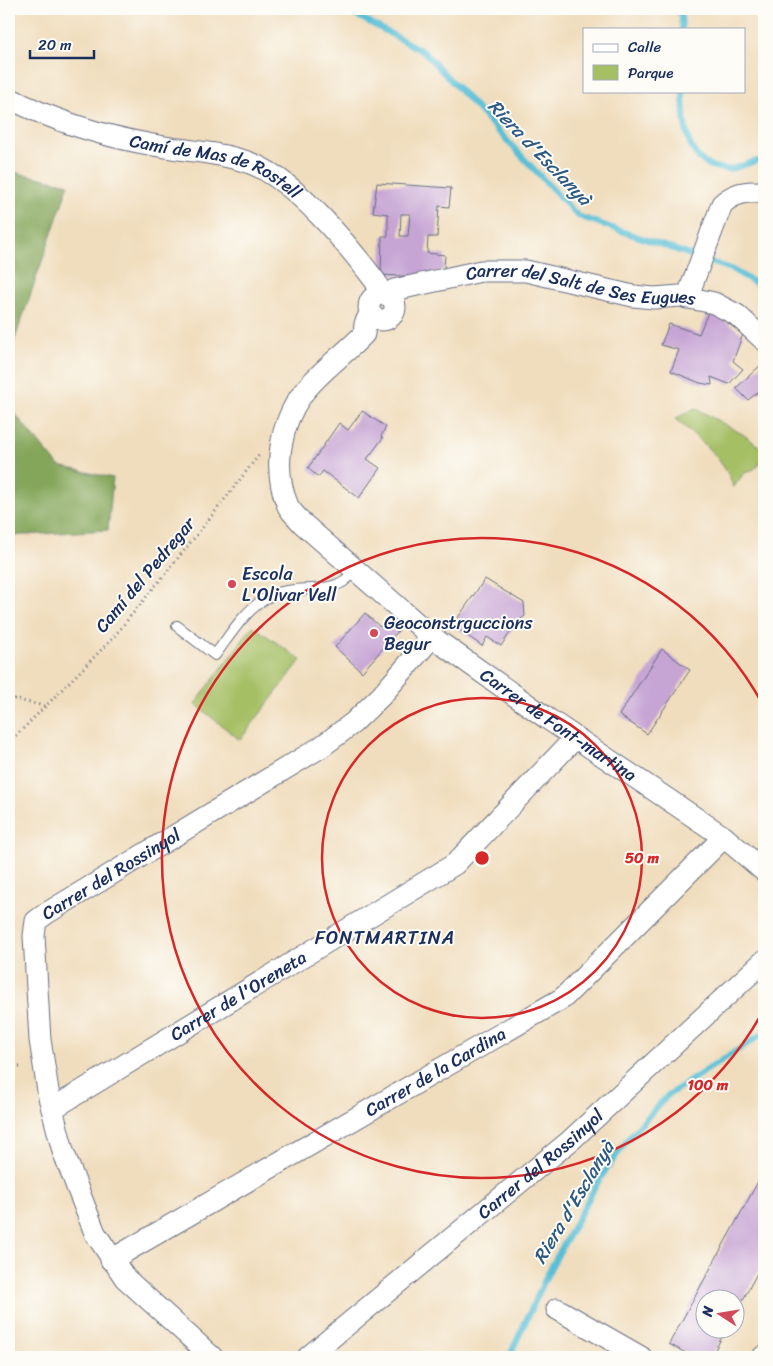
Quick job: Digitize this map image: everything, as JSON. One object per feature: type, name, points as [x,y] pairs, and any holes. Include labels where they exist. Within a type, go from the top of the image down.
[{"type":"street","name":"Camí de Mas de Rostell","points":[[9,98],[36,112],[106,135],[251,164],[285,184],[316,212],[360,261],[376,282],[379,304]]},
{"type":"street","points":[[687,298],[722,204],[733,195],[755,191],[764,193]]},
{"type":"street","name":"Carrer del Salt de Ses Eugues","points":[[379,304],[394,290],[480,271],[526,271],[633,296],[687,298],[714,303],[738,315],[764,340]]},
{"type":"street","name":"Carrer de Font-martina","points":[[379,304],[381,327],[370,335],[364,334],[317,377],[290,414],[282,438],[280,467],[288,507],[302,524],[432,636],[575,738],[724,837],[764,872]]},
{"type":"street","name":"Carrer del Rossinyol","points":[[212,1357],[125,1278],[111,1260],[95,1233],[63,1151],[52,1109],[40,1040],[34,936],[36,921],[54,908],[321,747],[353,723],[382,696],[432,636]]},
{"type":"street","name":"Carrer de l'Oreneta","points":[[52,1109],[455,864],[575,738]]},
{"type":"street","name":"Carrer de la Cardina","points":[[111,1260],[563,998],[724,837]]},
{"type":"street","name":"Carrer del Rossinyol","points":[[308,1357],[571,1140],[764,961]]},
{"type":"street","points":[[557,1309],[641,1357]]},
{"type":"lane","points":[[177,626],[215,655],[246,614],[257,604],[283,591],[334,585],[344,581],[355,570]]},
{"type":"path","name":"Camí del Pedregar","points":[[9,743],[112,639],[200,531],[260,453]]},
{"type":"path","points":[[9,698],[46,706]]},
{"type":"green space","points":[[9,171],[69,184],[9,356]]},
{"type":"green space","points":[[9,407],[59,466],[113,478],[108,530],[9,536]]},
{"type":"green space","points":[[695,408],[744,435],[764,450],[758,465],[752,471],[744,473],[733,488],[725,469],[718,459],[701,441],[675,419]]},
{"type":"green space","points":[[253,626],[301,660],[240,740],[195,704]]},
{"type":"building","points":[[377,183],[451,188],[449,207],[439,206],[437,237],[428,237],[427,253],[445,255],[444,269],[423,277],[381,275],[382,236],[388,236],[388,214],[373,212]],"holes":[[[401,214],[410,214],[408,236],[400,236]]]},
{"type":"building","points":[[709,310],[743,334],[733,361],[743,369],[729,384],[711,377],[712,385],[700,383],[671,371],[679,350],[661,345],[669,324],[699,334]]},
{"type":"building","points":[[764,362],[764,391],[762,389],[748,400],[736,388]]},
{"type":"building","points":[[362,411],[386,427],[381,436],[383,438],[367,459],[380,468],[359,498],[323,471],[318,477],[308,468],[339,423],[348,430]]},
{"type":"building","points":[[485,579],[524,603],[525,616],[518,621],[501,646],[487,637],[482,646],[458,629],[462,623],[457,619]]},
{"type":"building","points":[[365,613],[380,627],[387,619],[399,630],[362,672],[335,647]]},
{"type":"building","points":[[662,649],[690,670],[647,734],[619,715]]},
{"type":"building","points":[[760,1178],[764,1180],[764,1260],[746,1294],[746,1288],[700,1288]]},
{"type":"building","points":[[696,1295],[696,1338],[721,1338],[711,1357],[693,1357],[669,1344]]},
{"type":"waterway","name":"Riera d'Esclanyà","points":[[345,9],[424,52],[578,216],[731,269],[764,288]]},
{"type":"waterway","points":[[678,9],[681,16],[682,28]]},
{"type":"waterway","points":[[683,92],[684,117],[689,142],[694,152],[702,161],[713,167],[727,169],[764,160]]},
{"type":"waterway","name":"Riera d'Esclanyà","points":[[509,1357],[549,1271],[599,1180],[631,1135],[668,1095],[764,1033]]},
{"type":"place","name":"Escola L'Olivar Vell","points":[[232,584]]},
{"type":"place","name":"Geoconstrguccions Begur","points":[[374,633]]},
{"type":"district","name":"FONTMARTINA","points":[[385,937]]}]
